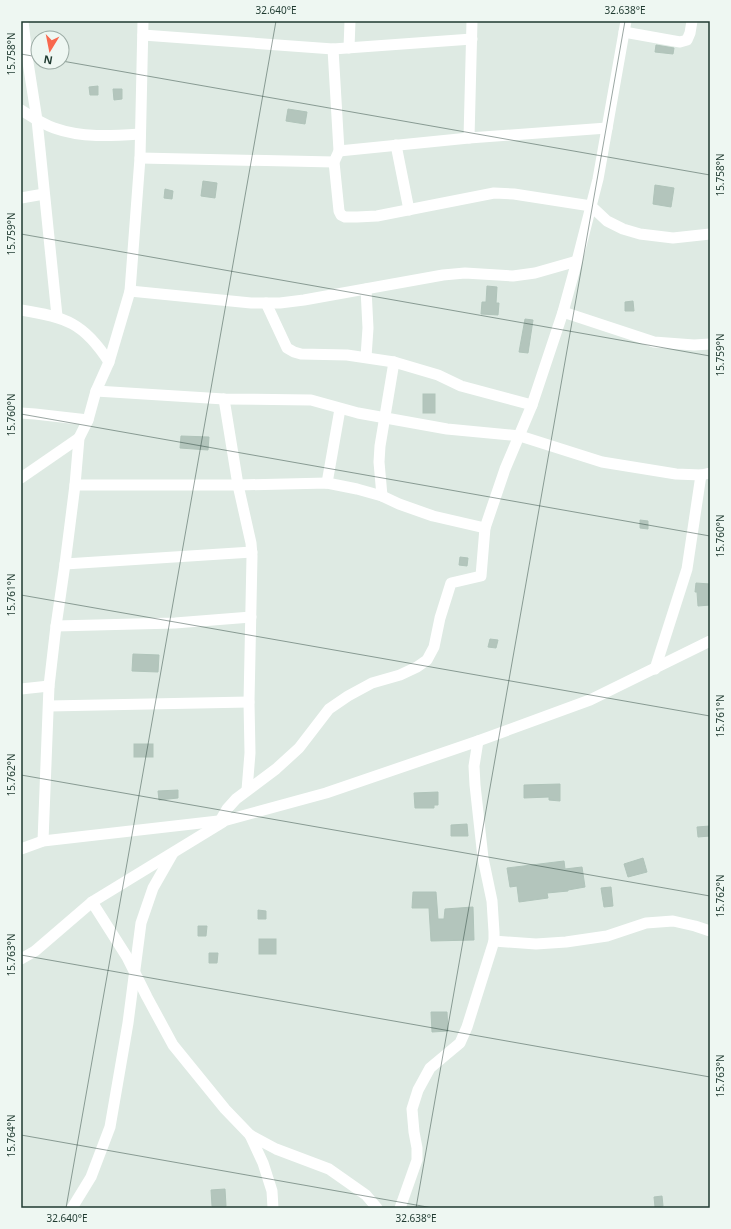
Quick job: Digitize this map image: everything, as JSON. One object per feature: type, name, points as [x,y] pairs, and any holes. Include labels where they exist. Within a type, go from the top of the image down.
[{"type":"street","points":[[23,21],[37,120],[57,316]]},
{"type":"street","points":[[43,841],[49,686],[75,485],[79,438],[88,420],[96,391],[109,362],[130,291],[140,158],[143,21]]},
{"type":"street","points":[[349,48],[350,21]]},
{"type":"street","points":[[469,138],[472,21]]},
{"type":"street","points":[[21,959],[35,951],[92,902],[224,820],[227,809],[247,790],[276,769],[299,748],[329,709],[348,696],[372,683],[400,675],[427,660],[434,647],[440,618],[451,584],[481,576],[485,528],[505,469],[532,405],[563,312],[577,261],[598,179],[625,26],[680,42],[687,40],[692,21]]},
{"type":"street","points":[[143,35],[332,50],[472,39]]},
{"type":"street","points":[[332,50],[340,151],[334,162],[339,211],[341,215],[345,217],[377,216],[494,194],[534,196],[591,206],[607,221],[623,229],[640,234],[673,238],[710,234]]},
{"type":"street","points":[[21,110],[54,128],[76,134],[107,136],[140,134]]},
{"type":"street","points":[[340,151],[469,138],[607,128]]},
{"type":"street","points":[[396,145],[409,210]]},
{"type":"street","points":[[140,158],[334,162]]},
{"type":"street","points":[[21,198],[44,194]]},
{"type":"street","points":[[130,291],[251,303],[266,303],[304,300],[458,273],[520,276],[577,261]]},
{"type":"street","points":[[366,289],[368,328],[366,357]]},
{"type":"street","points":[[266,303],[287,348],[294,352],[301,354],[366,357],[394,362],[438,375],[461,386],[532,405]]},
{"type":"street","points":[[21,310],[57,316],[78,327],[98,344],[109,362]]},
{"type":"street","points":[[563,312],[654,342],[694,345],[710,344]]},
{"type":"street","points":[[382,496],[379,462],[380,446],[394,362]]},
{"type":"street","points":[[96,391],[224,399],[310,400],[340,409],[447,429],[520,436],[602,462],[676,474],[705,474],[687,569],[655,669]]},
{"type":"street","points":[[224,399],[238,485],[252,552],[249,702],[250,753],[247,790]]},
{"type":"street","points":[[327,483],[340,409]]},
{"type":"street","points":[[21,413],[88,420]]},
{"type":"street","points":[[21,478],[79,438]]},
{"type":"street","points":[[75,485],[238,485],[327,483],[382,496],[399,504],[433,516],[485,528]]},
{"type":"street","points":[[65,564],[252,552]]},
{"type":"street","points":[[56,626],[175,623],[251,617]]},
{"type":"street","points":[[21,850],[43,841],[224,820],[326,793],[478,741],[590,700],[710,641]]},
{"type":"street","points":[[21,689],[49,686]]},
{"type":"street","points":[[49,706],[249,702]]},
{"type":"street","points":[[400,1208],[417,1160],[412,1109],[418,1090],[430,1068],[460,1043],[467,1027],[494,941],[492,902],[483,858],[475,785],[474,766],[478,741]]},
{"type":"street","points":[[72,1208],[91,1176],[110,1127],[128,1023],[141,923],[153,888],[173,853]]},
{"type":"street","points":[[92,902],[127,957],[173,1045],[225,1109],[250,1135],[276,1149],[328,1169],[366,1195],[377,1208]]},
{"type":"street","points":[[494,941],[536,944],[566,942],[607,936],[646,923],[673,921],[710,931]]},
{"type":"street","points":[[250,1135],[272,1191],[273,1208]]},
{"type":"building","points":[[656,45],[674,48],[673,54],[655,52]]},
{"type":"building","points":[[98,86],[98,95],[90,95],[89,87]]},
{"type":"building","points":[[113,89],[122,89],[122,99],[114,100]]},
{"type":"building","points":[[288,109],[307,112],[305,124],[286,121]]},
{"type":"building","points":[[203,181],[217,183],[215,198],[201,196]]},
{"type":"building","points":[[655,185],[674,188],[671,207],[653,204]]},
{"type":"building","points":[[165,189],[173,191],[172,199],[164,198]]},
{"type":"building","points":[[487,286],[497,287],[496,303],[499,303],[498,315],[481,314],[482,302],[486,302]]},
{"type":"building","points":[[633,301],[634,311],[625,311],[625,302]]},
{"type":"building","points":[[525,319],[533,320],[528,353],[519,352]]},
{"type":"building","points":[[423,394],[435,394],[435,413],[423,413]]},
{"type":"building","points":[[181,436],[209,437],[208,450],[180,448]]},
{"type":"building","points":[[640,520],[648,521],[648,529],[640,528]]},
{"type":"building","points":[[460,557],[468,558],[467,566],[459,565]]},
{"type":"building","points":[[696,583],[710,584],[710,605],[698,606],[697,592],[695,592]]},
{"type":"building","points":[[490,639],[498,640],[496,648],[488,647]]},
{"type":"building","points":[[133,654],[159,655],[158,672],[132,671]]},
{"type":"building","points":[[134,744],[153,744],[153,757],[134,757]]},
{"type":"building","points":[[560,784],[560,801],[549,800],[549,797],[524,798],[524,785]]},
{"type":"building","points":[[178,790],[178,798],[159,800],[158,791]]},
{"type":"building","points":[[438,792],[438,805],[434,805],[434,808],[415,808],[414,793]]},
{"type":"building","points":[[467,824],[468,836],[451,836],[451,825]]},
{"type":"building","points":[[710,826],[710,836],[698,837],[697,827]]},
{"type":"building","points":[[643,858],[647,872],[628,877],[624,864]]},
{"type":"building","points":[[564,861],[565,869],[582,867],[585,887],[568,891],[547,893],[548,898],[519,902],[517,886],[510,887],[507,868]]},
{"type":"building","points":[[611,887],[613,906],[604,907],[601,888]]},
{"type":"building","points":[[413,892],[436,892],[438,919],[444,919],[445,909],[473,907],[474,940],[431,941],[429,908],[412,908]]},
{"type":"building","points":[[258,910],[266,911],[266,919],[258,919]]},
{"type":"building","points":[[198,926],[207,926],[206,936],[198,936]]},
{"type":"building","points":[[259,939],[276,939],[276,954],[259,954]]},
{"type":"building","points":[[209,953],[218,953],[217,963],[209,963]]},
{"type":"building","points":[[431,1012],[447,1012],[448,1031],[432,1032]]},
{"type":"building","points":[[225,1189],[226,1206],[212,1206],[211,1190]]},
{"type":"building","points":[[662,1196],[663,1206],[655,1207],[654,1197]]}]
